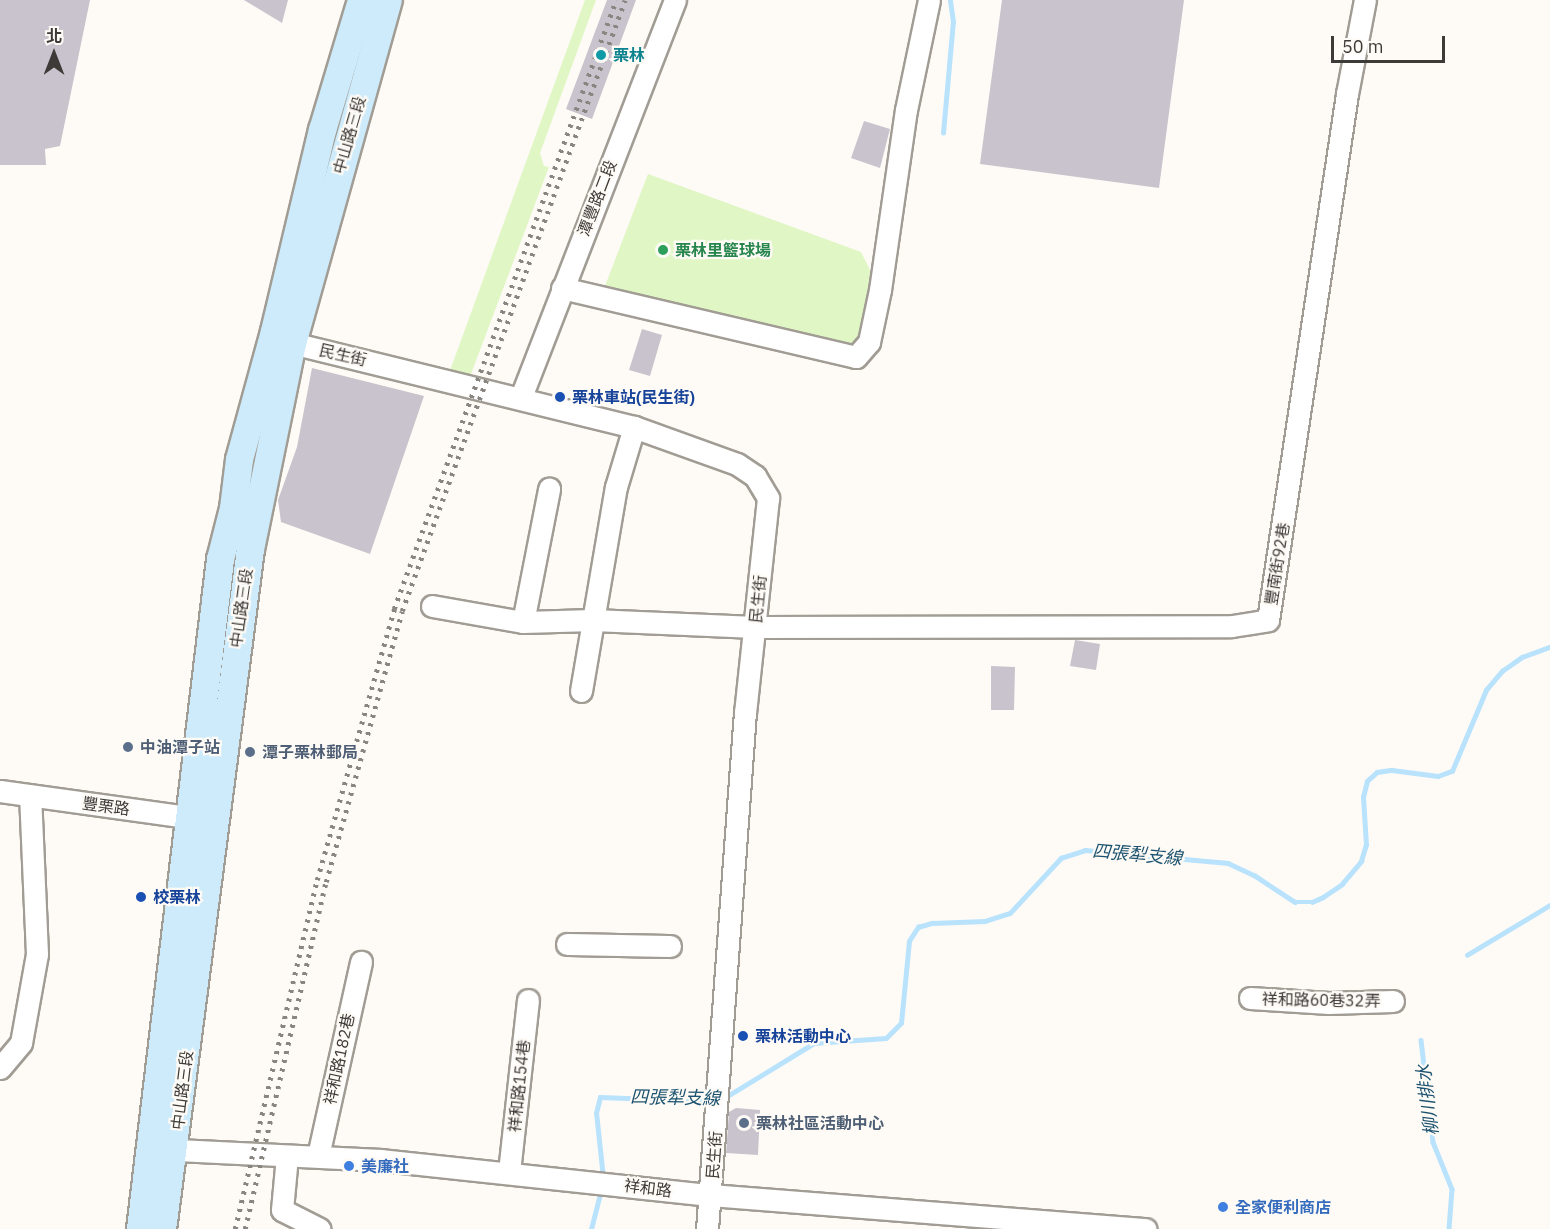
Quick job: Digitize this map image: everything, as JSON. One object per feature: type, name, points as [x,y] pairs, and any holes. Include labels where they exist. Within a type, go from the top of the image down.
[{"type":"main road","name":"中山路三段","points":[[162,1229],[163,1149],[200,816],[250,549],[283,337],[322,130],[361,0]]},
{"type":"main road","name":"中山路三段","points":[[283,337],[388,0]]},
{"type":"main road","name":"中山路三段","points":[[140,1229],[163,1149]]},
{"type":"street","name":"潭豐路二段","points":[[521,397],[675,0]]},
{"type":"street","points":[[562,288],[856,357],[869,342],[880,290],[906,110],[929,0]]},
{"type":"street","name":"豐南街92巷","points":[[755,627],[1232,626],[1268,620],[1347,94],[1365,0]]},
{"type":"street","name":"民生街","points":[[283,337],[634,427],[737,464],[755,476],[768,498],[743,735],[720,1088],[707,1229]]},
{"type":"street","points":[[582,691],[593,620],[608,553],[616,486],[634,427]]},
{"type":"street","points":[[523,622],[549,489]]},
{"type":"street","points":[[432,606],[523,622],[593,620],[755,627]]},
{"type":"street","name":"豐栗路","points":[[0,791],[200,816]]},
{"type":"street","points":[[0,1068],[21,1043],[37,954],[30,795]]},
{"type":"street","points":[[567,944],[670,946]]},
{"type":"street","name":"祥和路182巷","points":[[318,1156],[361,962]]},
{"type":"street","name":"祥和路60巷32弄","points":[[1250,998],[1329,1004],[1393,1001]]},
{"type":"street","name":"祥和路154巷","points":[[509,1172],[528,1000]]},
{"type":"street","name":"祥和路","points":[[163,1149],[318,1156],[509,1172],[998,1225],[1146,1229]]},
{"type":"street","points":[[287,1156],[282,1209],[320,1229]]},
{"type":"green space","points":[[585,0],[596,0],[540,153],[544,166],[549,167],[468,382],[448,376]]},
{"type":"green space","points":[[648,174],[861,252],[880,290],[866,362],[605,286]]},
{"type":"building","points":[[0,0],[90,0],[60,146],[45,149],[46,165],[0,165]]},
{"type":"building","points":[[244,0],[288,0],[282,23]]},
{"type":"building","name":"栗林","points":[[607,0],[636,0],[592,119],[566,109]]},
{"type":"building","points":[[1002,0],[1184,0],[1159,188],[980,164]]},
{"type":"building","points":[[864,121],[890,129],[880,168],[851,158]]},
{"type":"building","points":[[642,329],[662,335],[650,376],[629,370]]},
{"type":"building","points":[[312,368],[424,396],[370,554],[281,522],[278,500],[297,447]]},
{"type":"building","points":[[1075,640],[1100,644],[1096,670],[1070,666]]},
{"type":"building","points":[[991,666],[1015,667],[1014,710],[991,710]]},
{"type":"building","name":"栗林社區活動中心","points":[[736,1108],[760,1110],[758,1155],[726,1153],[729,1112]]},
{"type":"waterway","points":[[943,133],[953,22],[950,0]]},
{"type":"waterway","name":"四張犁支線","points":[[721,1100],[814,1043],[886,1038],[901,1023],[909,941],[918,927],[932,923],[985,921],[1010,913],[1061,858],[1085,850],[1228,863],[1254,875],[1295,902],[1312,902],[1323,897],[1342,884],[1361,861],[1366,845],[1363,797],[1367,781],[1377,772],[1392,770],[1438,776],[1452,771],[1486,690],[1502,671],[1522,657],[1550,647]]},
{"type":"waterway","name":"柳川排水","points":[[1467,955],[1550,905]]},
{"type":"waterway","name":"柳川排水","points":[[1421,1040],[1433,1142],[1452,1189],[1449,1229]]},
{"type":"waterway","name":"四張犁支線","points":[[603,1178],[596,1113],[600,1097],[709,1101]]},
{"type":"waterway","name":"四張犁支線","points":[[591,1229],[601,1190]]},
{"type":"railway","points":[[235,1229],[317,880],[394,609],[616,0]]},
{"type":"railway","points":[[245,1229],[326,882],[402,611],[625,0]]},
{"type":"place","name":"栗林","points":[[601,55]]},
{"type":"place","name":"栗林里籃球場","points":[[663,250]]},
{"type":"place","name":"栗林車站(民生街)","points":[[560,397]]},
{"type":"place","name":"中油潭子站","points":[[128,747]]},
{"type":"place","name":"潭子栗林郵局","points":[[250,752]]},
{"type":"place","name":"校栗林","points":[[141,897]]},
{"type":"place","name":"栗林活動中心","points":[[743,1036]]},
{"type":"place","name":"栗林社區活動中心","points":[[744,1123]]},
{"type":"place","name":"美廉社","points":[[349,1166]]},
{"type":"place","name":"全家便利商店","points":[[1223,1207]]}]
